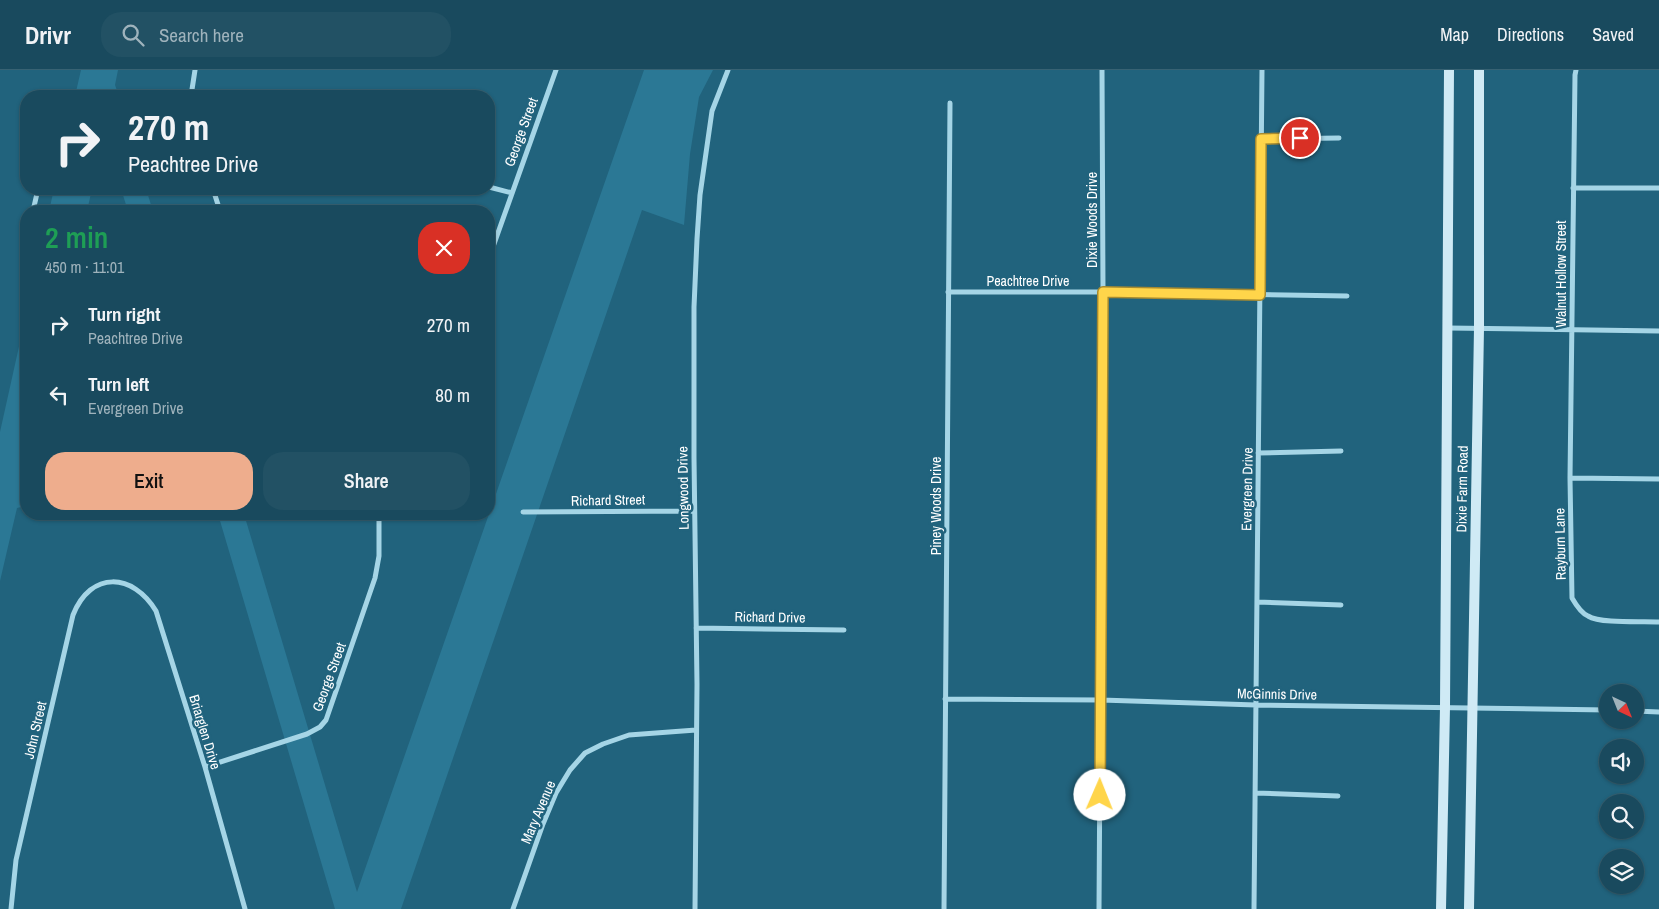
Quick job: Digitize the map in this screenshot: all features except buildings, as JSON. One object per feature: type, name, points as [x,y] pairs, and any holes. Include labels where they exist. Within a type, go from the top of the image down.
[{"type":"main road","name":"Dixie Farm Road","points":[[1441,909],[1445,707],[1450,70]]},
{"type":"main road","name":"Dixie Farm Road","points":[[1469,909],[1479,328],[1479,70]]},
{"type":"street","points":[[191,90],[194,70]]},
{"type":"street","name":"George Street","points":[[495,241],[556,70]]},
{"type":"street","name":"Longwood Drive","points":[[695,909],[694,307],[700,195],[712,111],[728,70]]},
{"type":"street","name":"Dixie Woods Drive","points":[[1099,909],[1103,292],[1102,70]]},
{"type":"street","name":"Evergreen Drive","points":[[1254,909],[1262,70]]},
{"type":"street","name":"Walnut Hollow Street","points":[[1570,478],[1576,70]]},
{"type":"street","name":"Piney Woods Drive","points":[[944,909],[950,103]]},
{"type":"street","points":[[1261,139],[1339,138]]},
{"type":"street","points":[[1573,188],[1659,188]]},
{"type":"street","points":[[495,189],[512,193]]},
{"type":"street","name":"Peachtree Drive","points":[[948,292],[1103,292],[1347,296]]},
{"type":"street","points":[[1448,328],[1659,331]]},
{"type":"street","points":[[1258,453],[1341,451]]},
{"type":"street","points":[[1570,478],[1659,478]]},
{"type":"street","name":"Rayburn Lane","points":[[1570,478],[1572,598],[1578,608],[1588,616],[1601,620],[1659,622]]},
{"type":"street","name":"Richard Street","points":[[523,512],[694,510]]},
{"type":"street","name":"George Street","points":[[205,767],[307,734],[320,727],[326,720],[375,578],[379,556],[378,520]]},
{"type":"street","name":"Briarglen Drive","points":[[117,582],[128,584],[136,589],[149,600],[156,612],[205,767],[245,909]]},
{"type":"street","name":"John Street","points":[[11,909],[16,860],[73,614],[78,602],[88,592],[99,584],[117,582]]},
{"type":"street","points":[[1257,602],[1341,605]]},
{"type":"street","name":"Richard Drive","points":[[696,628],[844,630]]},
{"type":"street","name":"McGinnis Drive","points":[[945,699],[1101,700],[1256,705],[1599,710]]},
{"type":"street","points":[[1644,711],[1659,712]]},
{"type":"street","name":"Mary Avenue","points":[[513,909],[556,793],[570,770],[585,753],[603,744],[629,735],[696,730]]},
{"type":"street","points":[[1255,793],[1338,796]]},
{"type":"shaded area","points":[[81,70],[118,70],[115,85],[117,90],[76,90]]},
{"type":"shaded area","points":[[644,70],[713,70],[699,97],[690,154],[684,225],[642,210],[401,909],[335,909],[220,520],[246,520],[357,892],[487,520],[495,520],[495,497]]},
{"type":"shaded area","points":[[53,195],[91,195],[88,205],[50,205]]},
{"type":"shaded area","points":[[123,195],[148,195],[151,205],[126,205]]},
{"type":"shaded area","points":[[20,342],[20,507],[17,508],[0,581],[0,432]]},
{"type":"route","points":[[1100,795],[1103,292],[1260,295],[1261,139],[1300,138]]}]
